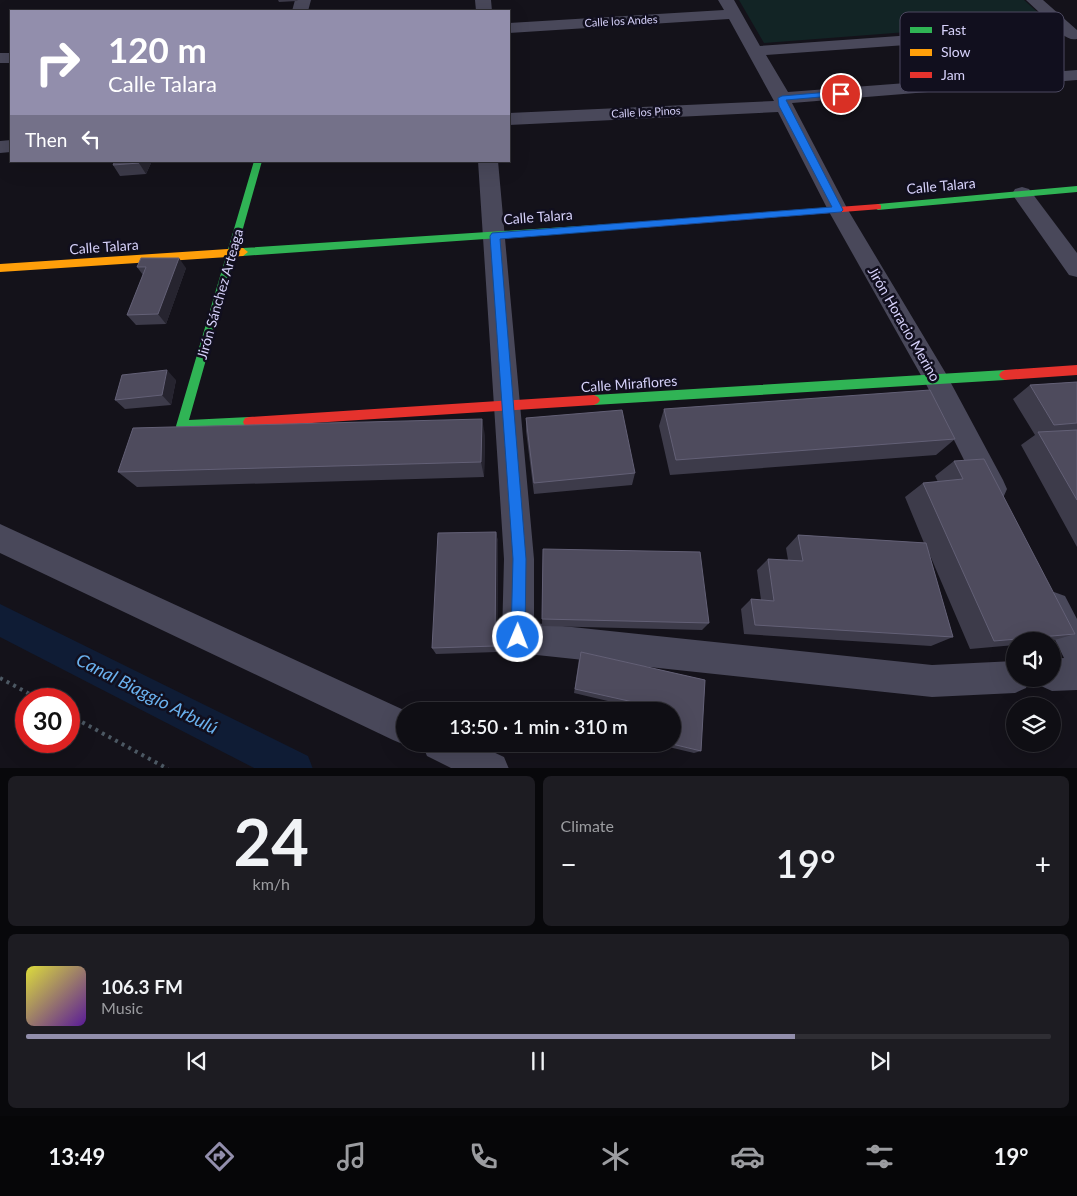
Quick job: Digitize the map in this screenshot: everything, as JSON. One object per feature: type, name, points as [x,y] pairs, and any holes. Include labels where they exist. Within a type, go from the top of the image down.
[{"type":"street","points":[[1034,0],[1047,12]]},
{"type":"street","name":"Calle los Andes","points":[[510,28],[729,7]]},
{"type":"street","name":"Jirón Horacio Merino","points":[[729,7],[783,102],[838,210],[936,379],[1004,511]]},
{"type":"street","points":[[754,51],[900,43]]},
{"type":"street","name":"Calle los Pinos","points":[[1064,76],[1077,75]]},
{"type":"street","name":"Calle los Pinos","points":[[510,119],[783,102],[900,91]]},
{"type":"street","name":"Jirón Sánchez Arteaga","points":[[182,426],[258,162]]},
{"type":"street","points":[[488,162],[509,406],[519,559],[518,637],[932,681],[1006,677]]},
{"type":"street","name":"Calle Talara","points":[[0,268],[495,236],[838,210],[1077,189]]},
{"type":"street","points":[[1022,194],[1077,269]]},
{"type":"street","name":"Calle Miraflores","points":[[182,426],[1077,370]]},
{"type":"street","points":[[0,538],[396,724]]},
{"type":"street","points":[[1045,590],[1077,651]]},
{"type":"street","points":[[1061,675],[1077,674]]},
{"type":"street","points":[[457,752],[492,768]]},
{"type":"path","points":[[0,678],[19,688]]},
{"type":"path","points":[[80,721],[168,768]]},
{"type":"shaded area","points":[[739,0],[1024,0],[1037,12],[900,12],[900,32],[764,43]]},
{"type":"building","points":[[114,162],[140,162],[139,163],[113,165]]},
{"type":"building","points":[[141,258],[179,258],[158,314],[127,315],[146,267],[137,267]]},
{"type":"building","points":[[167,370],[162,395],[115,400],[122,375]]},
{"type":"building","points":[[1077,382],[1077,423],[1054,425],[1030,385]]},
{"type":"building","points":[[930,390],[955,439],[676,460],[664,409]]},
{"type":"building","points":[[622,410],[635,473],[534,483],[526,418]]},
{"type":"building","points":[[482,419],[481,462],[118,472],[133,428]]},
{"type":"building","points":[[1077,430],[1077,500],[1038,432]]},
{"type":"building","points":[[984,459],[1075,634],[1061,635],[1061,632],[1006,632],[1006,640],[994,641],[923,483],[963,479],[954,461]]},
{"type":"building","points":[[496,532],[495,646],[432,648],[438,533]]},
{"type":"building","points":[[798,535],[926,543],[953,637],[755,625],[751,599],[774,601],[768,559],[803,561]]},
{"type":"building","points":[[543,549],[700,552],[709,623],[542,619]]},
{"type":"building","points":[[581,652],[705,680],[701,751],[681,746],[681,702],[633,702],[575,689]]},
{"type":"waterway","name":"Canal Biaggio Arbulú","points":[[0,620],[293,768]]},
{"type":"traffic: fast","points":[[249,422],[182,426],[258,162]]},
{"type":"traffic: fast","points":[[878,207],[1077,189]]},
{"type":"traffic: fast","points":[[243,252],[626,226]]},
{"type":"traffic: fast","points":[[594,400],[1005,375]]},
{"type":"traffic: slow","points":[[0,268],[243,252]]},
{"type":"traffic: jam","points":[[626,226],[878,207]]},
{"type":"traffic: jam","points":[[1005,375],[1077,370]]},
{"type":"traffic: jam","points":[[249,422],[594,400]]},
{"type":"route","points":[[518,637],[519,559],[495,236],[838,210],[784,106],[782,98],[841,94]]}]
